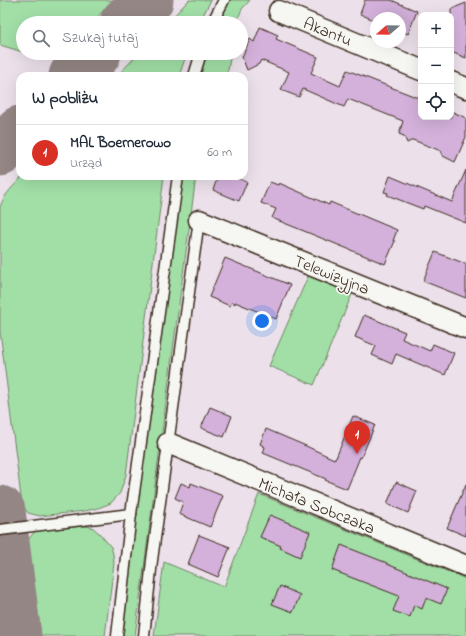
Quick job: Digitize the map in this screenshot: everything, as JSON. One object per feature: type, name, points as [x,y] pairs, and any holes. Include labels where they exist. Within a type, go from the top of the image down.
[{"type":"street","name":"Akantu","points":[[279,11],[418,69]]},
{"type":"street","points":[[454,83],[466,88]]},
{"type":"street","name":"Telewizyjna","points":[[199,220],[466,328]]},
{"type":"street","name":"Michała Sobczaka","points":[[168,443],[466,566]]},
{"type":"lane","points":[[216,16],[224,0]]},
{"type":"lane","points":[[195,72],[199,60]]},
{"type":"lane","points":[[117,636],[131,514],[177,180]]},
{"type":"lane","points":[[144,636],[152,560],[199,220]]},
{"type":"lane","points":[[0,530],[131,514]]},
{"type":"green space","points":[[0,0],[113,0],[98,16],[16,16],[16,50],[0,45]]},
{"type":"green space","points":[[189,0],[211,0],[203,16],[174,16]]},
{"type":"green space","points":[[230,0],[250,0],[242,9],[239,16],[221,16]]},
{"type":"green space","points":[[132,60],[185,60],[180,72],[121,72]]},
{"type":"green space","points":[[202,60],[230,60],[227,72],[198,72]]},
{"type":"green space","points":[[19,180],[163,180],[126,475],[120,493],[111,503],[98,508],[40,516],[28,513],[22,505],[0,331],[0,207],[7,194]]},
{"type":"green space","points":[[179,180],[195,180],[135,636],[119,636]]},
{"type":"green space","points":[[309,274],[353,292],[314,385],[269,366]]},
{"type":"green space","points":[[259,494],[466,579],[466,636],[154,636],[164,562],[224,587]]},
{"type":"green space","points":[[84,526],[92,527],[99,533],[111,547],[113,554],[114,563],[105,636],[41,636],[28,540],[35,531]]},
{"type":"building","points":[[365,0],[391,0],[417,11],[408,34],[406,33],[406,12],[370,12],[370,18],[360,14]]},
{"type":"building","points":[[466,3],[466,58],[454,53],[454,12],[451,12],[451,9]]},
{"type":"building","points":[[260,27],[278,35],[276,39],[318,57],[311,73],[340,86],[347,70],[418,98],[418,120],[454,120],[454,112],[466,118],[466,137],[455,162],[443,156],[441,151],[413,140],[407,143],[404,136],[399,134],[403,121],[348,99],[344,107],[303,89],[299,97],[281,90],[289,72],[261,60],[259,64],[247,70],[243,60],[248,60],[248,44],[250,39],[254,42]]},
{"type":"building","points":[[466,170],[466,223],[424,206],[423,209],[387,195],[388,193],[384,192],[390,176],[452,202]]},
{"type":"building","points":[[217,180],[242,180],[247,182],[239,201],[213,190]]},
{"type":"building","points":[[270,182],[278,185],[279,183],[329,205],[330,202],[397,230],[393,241],[395,241],[385,264],[272,218],[276,209],[261,203]]},
{"type":"building","points":[[435,252],[466,264],[466,298],[423,281]]},
{"type":"building","points":[[225,258],[290,285],[276,319],[235,302],[235,304],[232,302],[230,306],[209,297]]},
{"type":"building","points":[[364,315],[405,332],[402,339],[430,351],[433,344],[454,353],[445,375],[396,354],[392,364],[372,355],[376,346],[355,337]]},
{"type":"building","points":[[210,407],[232,416],[224,437],[201,428]]},
{"type":"building","points":[[353,416],[375,425],[347,489],[263,453],[265,447],[260,444],[266,429],[334,459],[336,458]]},
{"type":"building","points":[[396,482],[417,491],[408,513],[387,504]]},
{"type":"building","points":[[181,483],[190,487],[191,483],[223,496],[210,527],[179,514],[183,502],[175,498]]},
{"type":"building","points":[[466,484],[466,536],[447,528]]},
{"type":"building","points":[[270,515],[310,532],[300,557],[280,548],[281,546],[260,537]]},
{"type":"building","points":[[199,535],[230,547],[218,577],[188,564]]},
{"type":"building","points":[[341,545],[447,589],[441,604],[426,598],[422,609],[414,605],[410,617],[393,611],[399,596],[332,570]]},
{"type":"building","points":[[280,586],[300,595],[293,612],[272,604]]},
{"type":"taxiway","points":[[132,16],[148,0]]},
{"type":"taxiway","points":[[78,72],[89,60]]},
{"type":"taxiway","points":[[0,151],[16,135]]},
{"type":"taxiway","points":[[0,511],[16,636]]},
{"type":"place","name":"MAL Boernerowo","points":[[357,454]]}]
